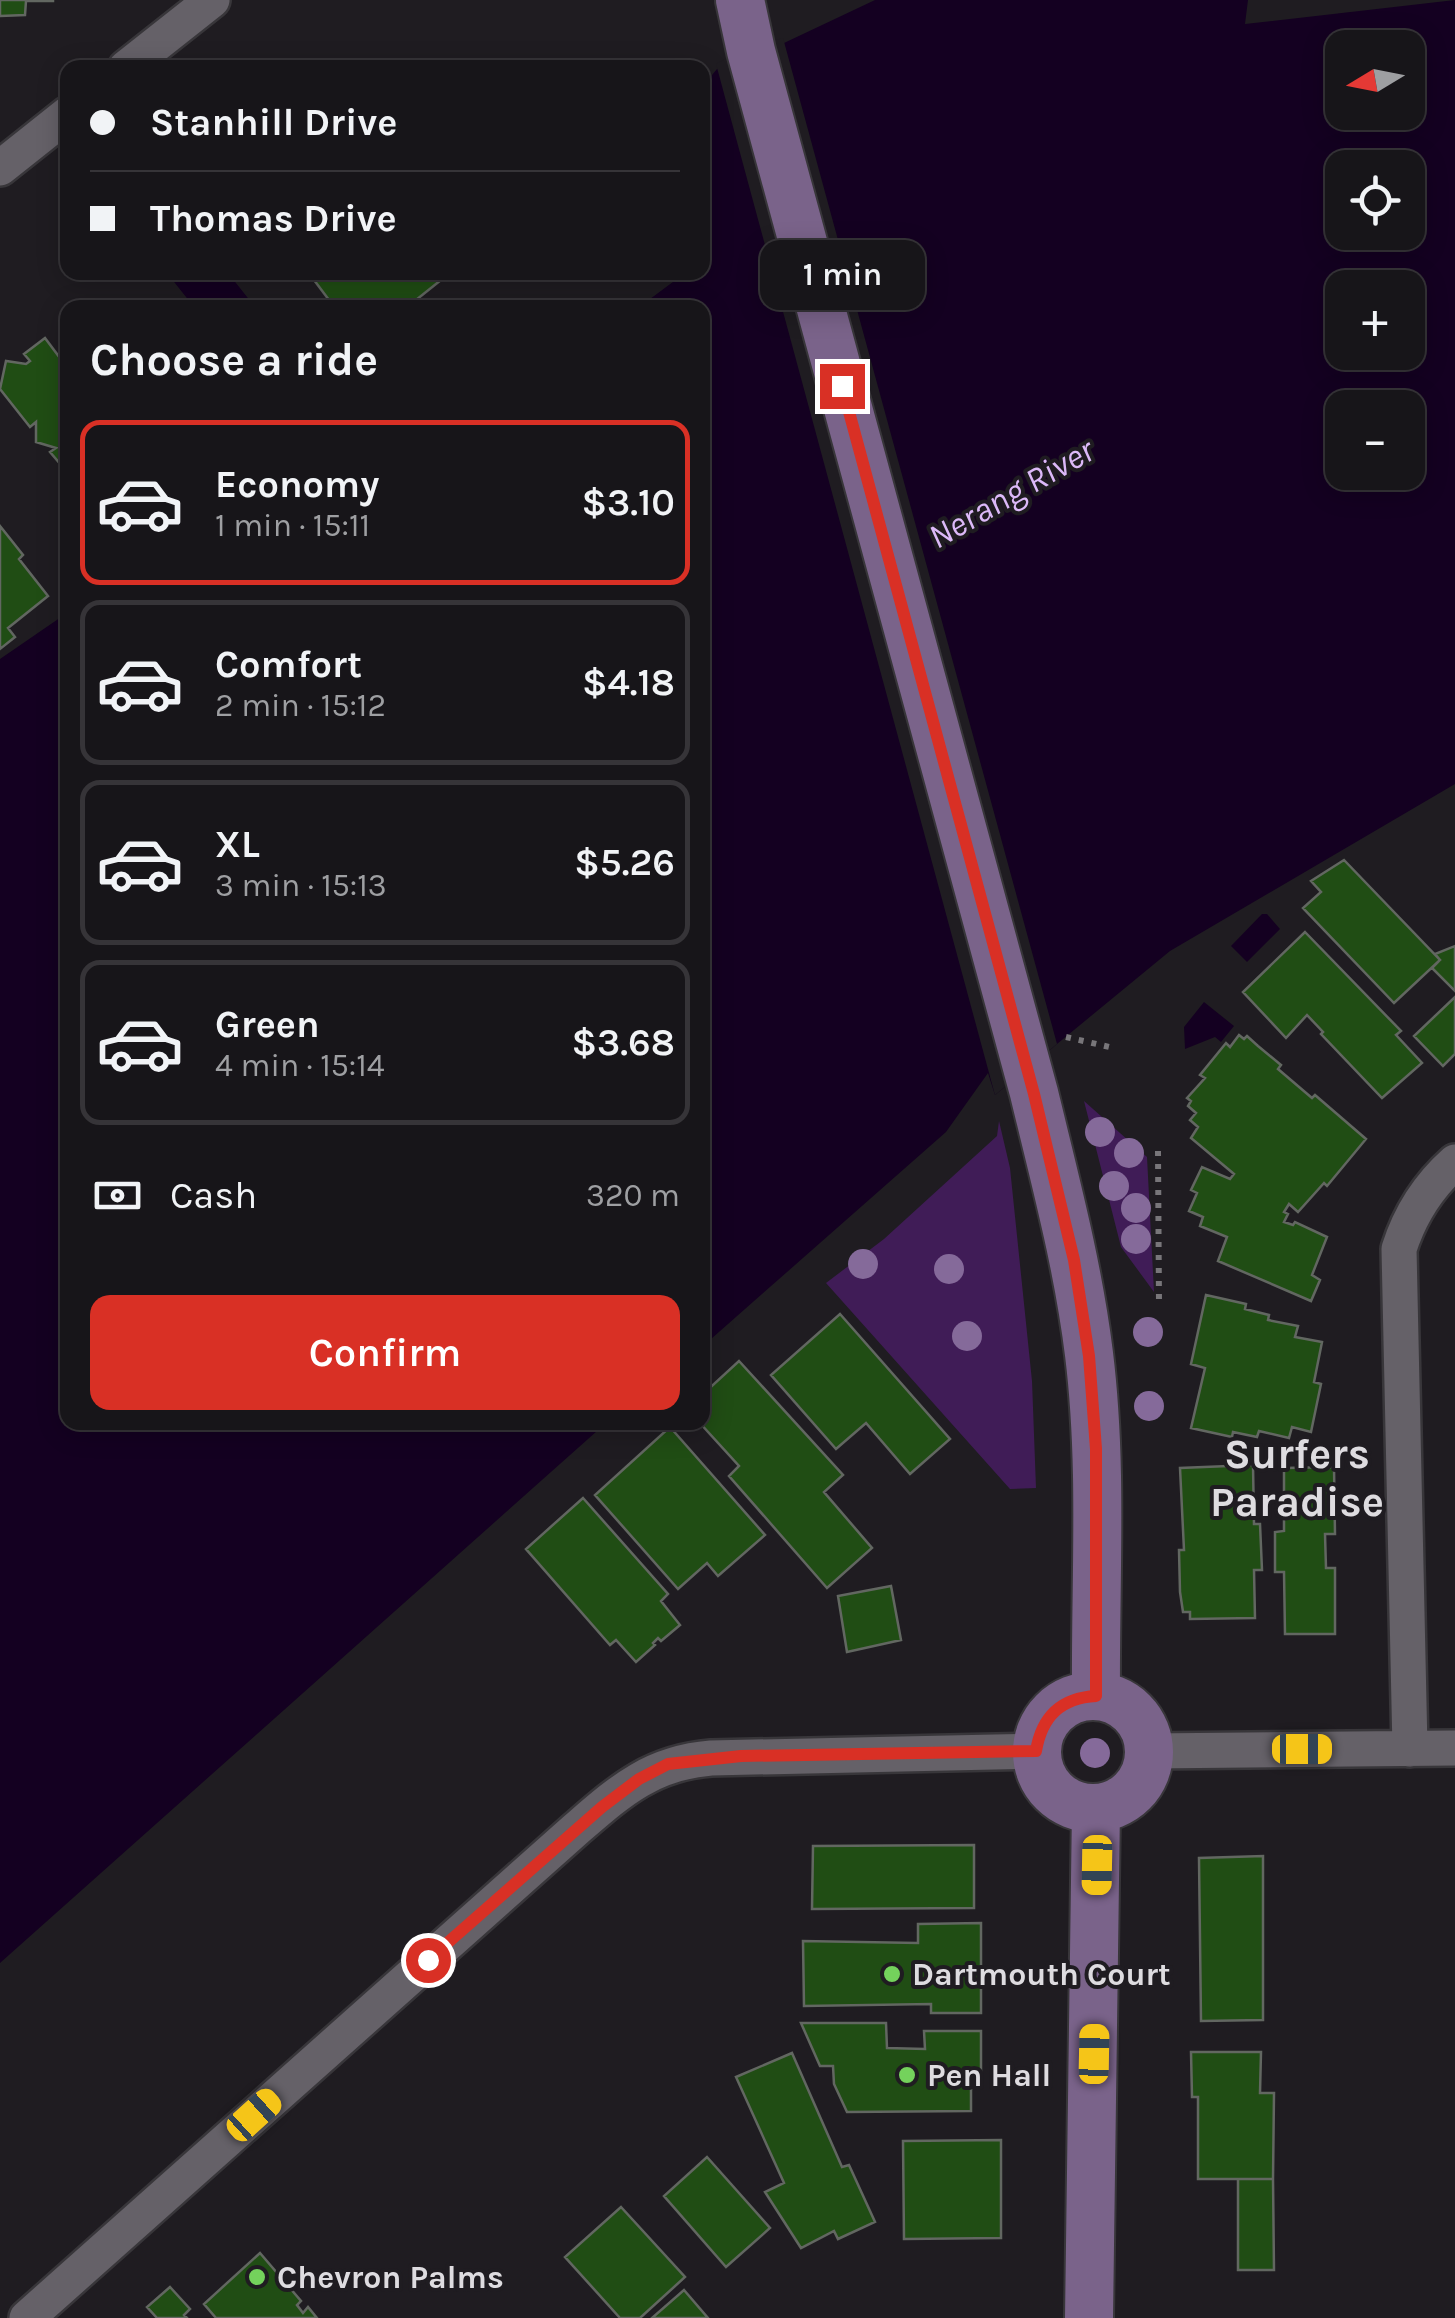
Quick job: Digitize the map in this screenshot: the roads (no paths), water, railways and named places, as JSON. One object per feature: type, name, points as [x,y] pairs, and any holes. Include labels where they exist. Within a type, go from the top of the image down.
[{"type":"main road","points":[[740,0],[1034,1094],[1074,1260],[1089,1356],[1096,1465],[1096,1696]]},
{"type":"main road","points":[[1096,1696],[1128,1707],[1147,1734],[1150,1751],[1140,1784],[1113,1805],[1096,1808],[1061,1799],[1039,1769],[1036,1751],[1039,1733],[1062,1704],[1078,1697],[1096,1696]]},
{"type":"main road","points":[[1090,2318],[1096,1808]]},
{"type":"street","points":[[136,60],[212,0]]},
{"type":"street","points":[[0,168],[60,120]]},
{"type":"street","points":[[1410,1748],[1399,1249],[1406,1226],[1433,1181],[1455,1162]]},
{"type":"street","points":[[1150,1751],[1455,1748]]},
{"type":"street","points":[[27,2318],[575,1830],[639,1779],[668,1764],[711,1758],[1036,1751]]},
{"type":"water","name":"Nerang River","points":[[875,0],[1248,0],[1245,24],[1455,0],[1455,784],[1170,951],[995,1095],[988,1073],[946,1132],[711,1339],[710,300],[649,300],[676,280],[710,280],[710,78],[717,69]]},
{"type":"water","points":[[173,280],[234,280],[249,300],[188,300]]},
{"type":"water","points":[[60,618],[60,1430],[598,1430],[0,1963],[0,659]]},
{"type":"water","points":[[1262,914],[1267,914],[1280,929],[1247,962],[1231,946]]},
{"type":"water","points":[[1204,1002],[1234,1026],[1221,1042],[1215,1037],[1185,1049],[1184,1027]]},
{"type":"place","name":"Dartmouth Court","points":[[892,1974]]},
{"type":"place","name":"Pen Hall","points":[[907,2075]]},
{"type":"place","name":"Chevron Palms","points":[[257,2277]]},
{"type":"district","name":"Surfers Paradise","points":[[1297,1477]]}]
